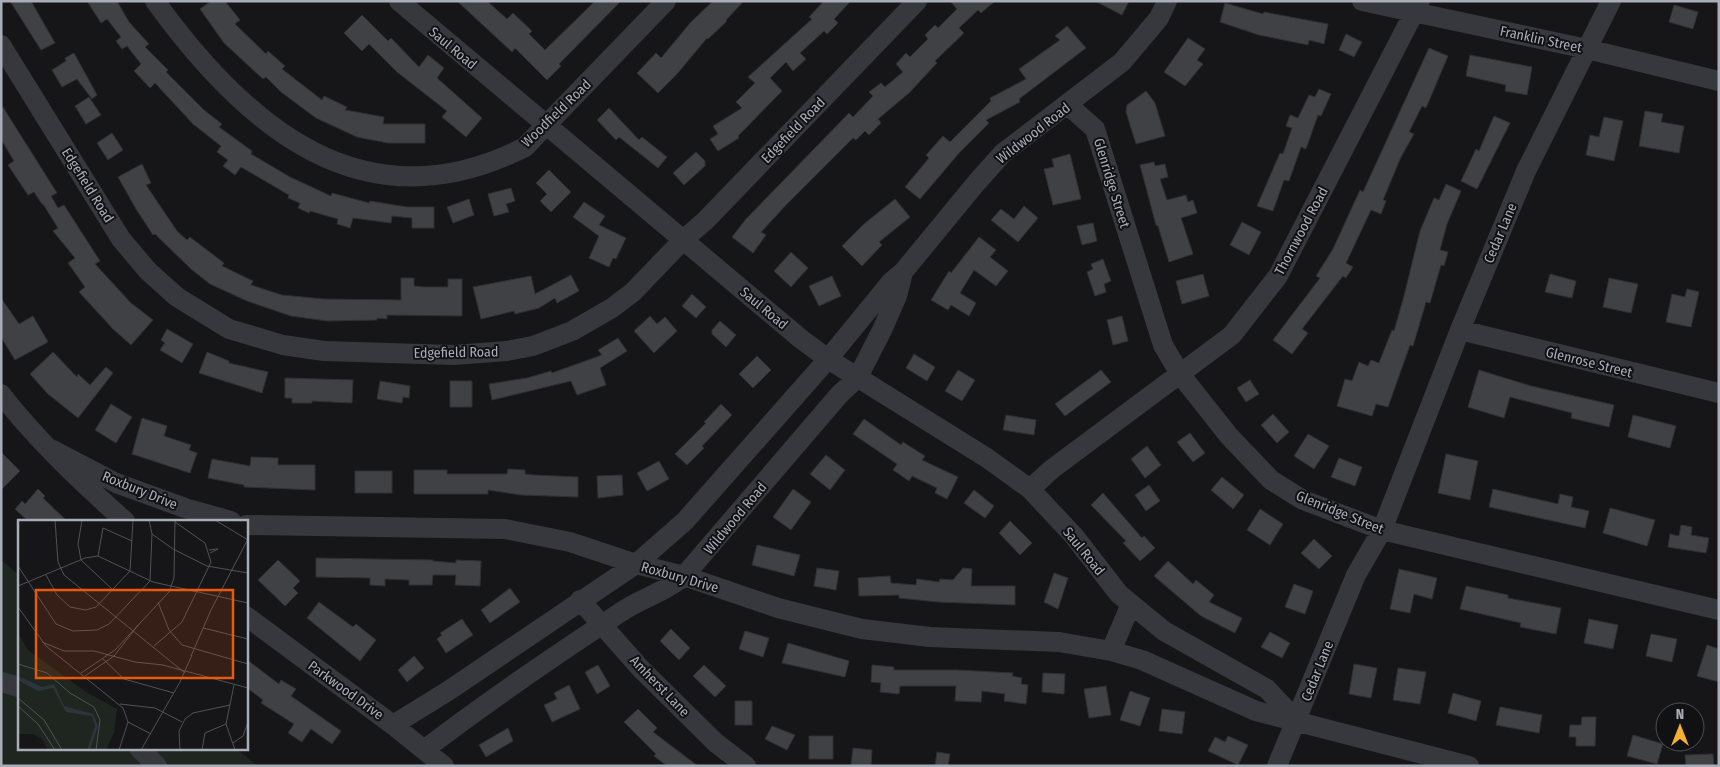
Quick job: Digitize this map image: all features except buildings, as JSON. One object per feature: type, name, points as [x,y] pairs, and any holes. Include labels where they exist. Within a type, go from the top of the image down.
[{"type":"street","name":"Woodfield Road","points":[[156,1],[185,42],[216,77],[266,123],[299,145],[344,166],[386,174],[436,176],[498,160],[525,147],[666,1]]},
{"type":"street","name":"Saul Road","points":[[399,1],[682,240],[828,359],[988,458],[1030,489],[1074,536],[1119,594],[1164,630],[1267,689],[1297,722]]},
{"type":"street","name":"Edgefield Road","points":[[1,45],[121,240],[148,271],[177,297],[229,329],[283,345],[324,351],[454,355],[508,351],[533,346],[572,331],[612,308],[633,292],[682,240],[705,221],[917,1]]},
{"type":"street","name":"Wildwood Road","points":[[393,725],[448,691],[580,600],[636,564],[685,521],[828,359],[891,282],[903,272],[1003,153],[1122,62],[1159,18],[1167,1]]},
{"type":"street","name":"Franklin Street","points":[[1362,1],[1417,7],[1719,81]]},
{"type":"street","name":"Cedar Lane","points":[[1277,766],[1297,722],[1376,527],[1404,472],[1526,171],[1611,1]]},
{"type":"street","name":"Thornwood Road","points":[[1030,489],[1052,469],[1232,335],[1278,276],[1417,7]]},
{"type":"street","name":"Glenridge Street","points":[[1068,105],[1095,129],[1163,345],[1180,374],[1229,436],[1271,480],[1303,500],[1376,527],[1719,610]]},
{"type":"street","name":"Wildwood Road","points":[[424,750],[490,700],[602,624],[634,603],[675,584],[684,576],[839,396],[858,377],[897,296],[903,272]]},
{"type":"street","name":"Glenrose Street","points":[[1460,330],[1719,393]]},
{"type":"street","points":[[1,394],[88,489],[124,520]]},
{"type":"street","name":"Roxbury Drive","points":[[52,450],[116,483],[185,508],[226,520]]},
{"type":"street","name":"Roxbury Drive","points":[[248,525],[505,529],[570,542],[636,564],[684,576],[778,608],[862,629],[930,637],[1059,642],[1111,651]]},
{"type":"street","name":"Amherst Lane","points":[[580,600],[641,669],[716,743],[746,766]]},
{"type":"street","points":[[1131,604],[1111,651],[1142,660],[1256,711],[1469,766]]},
{"type":"street","name":"Parkwood Drive","points":[[248,617],[393,725],[444,766]]},
{"type":"street","points":[[1,682],[18,687]]},
{"type":"street","points":[[140,750],[158,766]]},
{"type":"shaded area","points":[[1,560],[18,574],[18,750],[238,750],[258,766],[1,766]]}]
